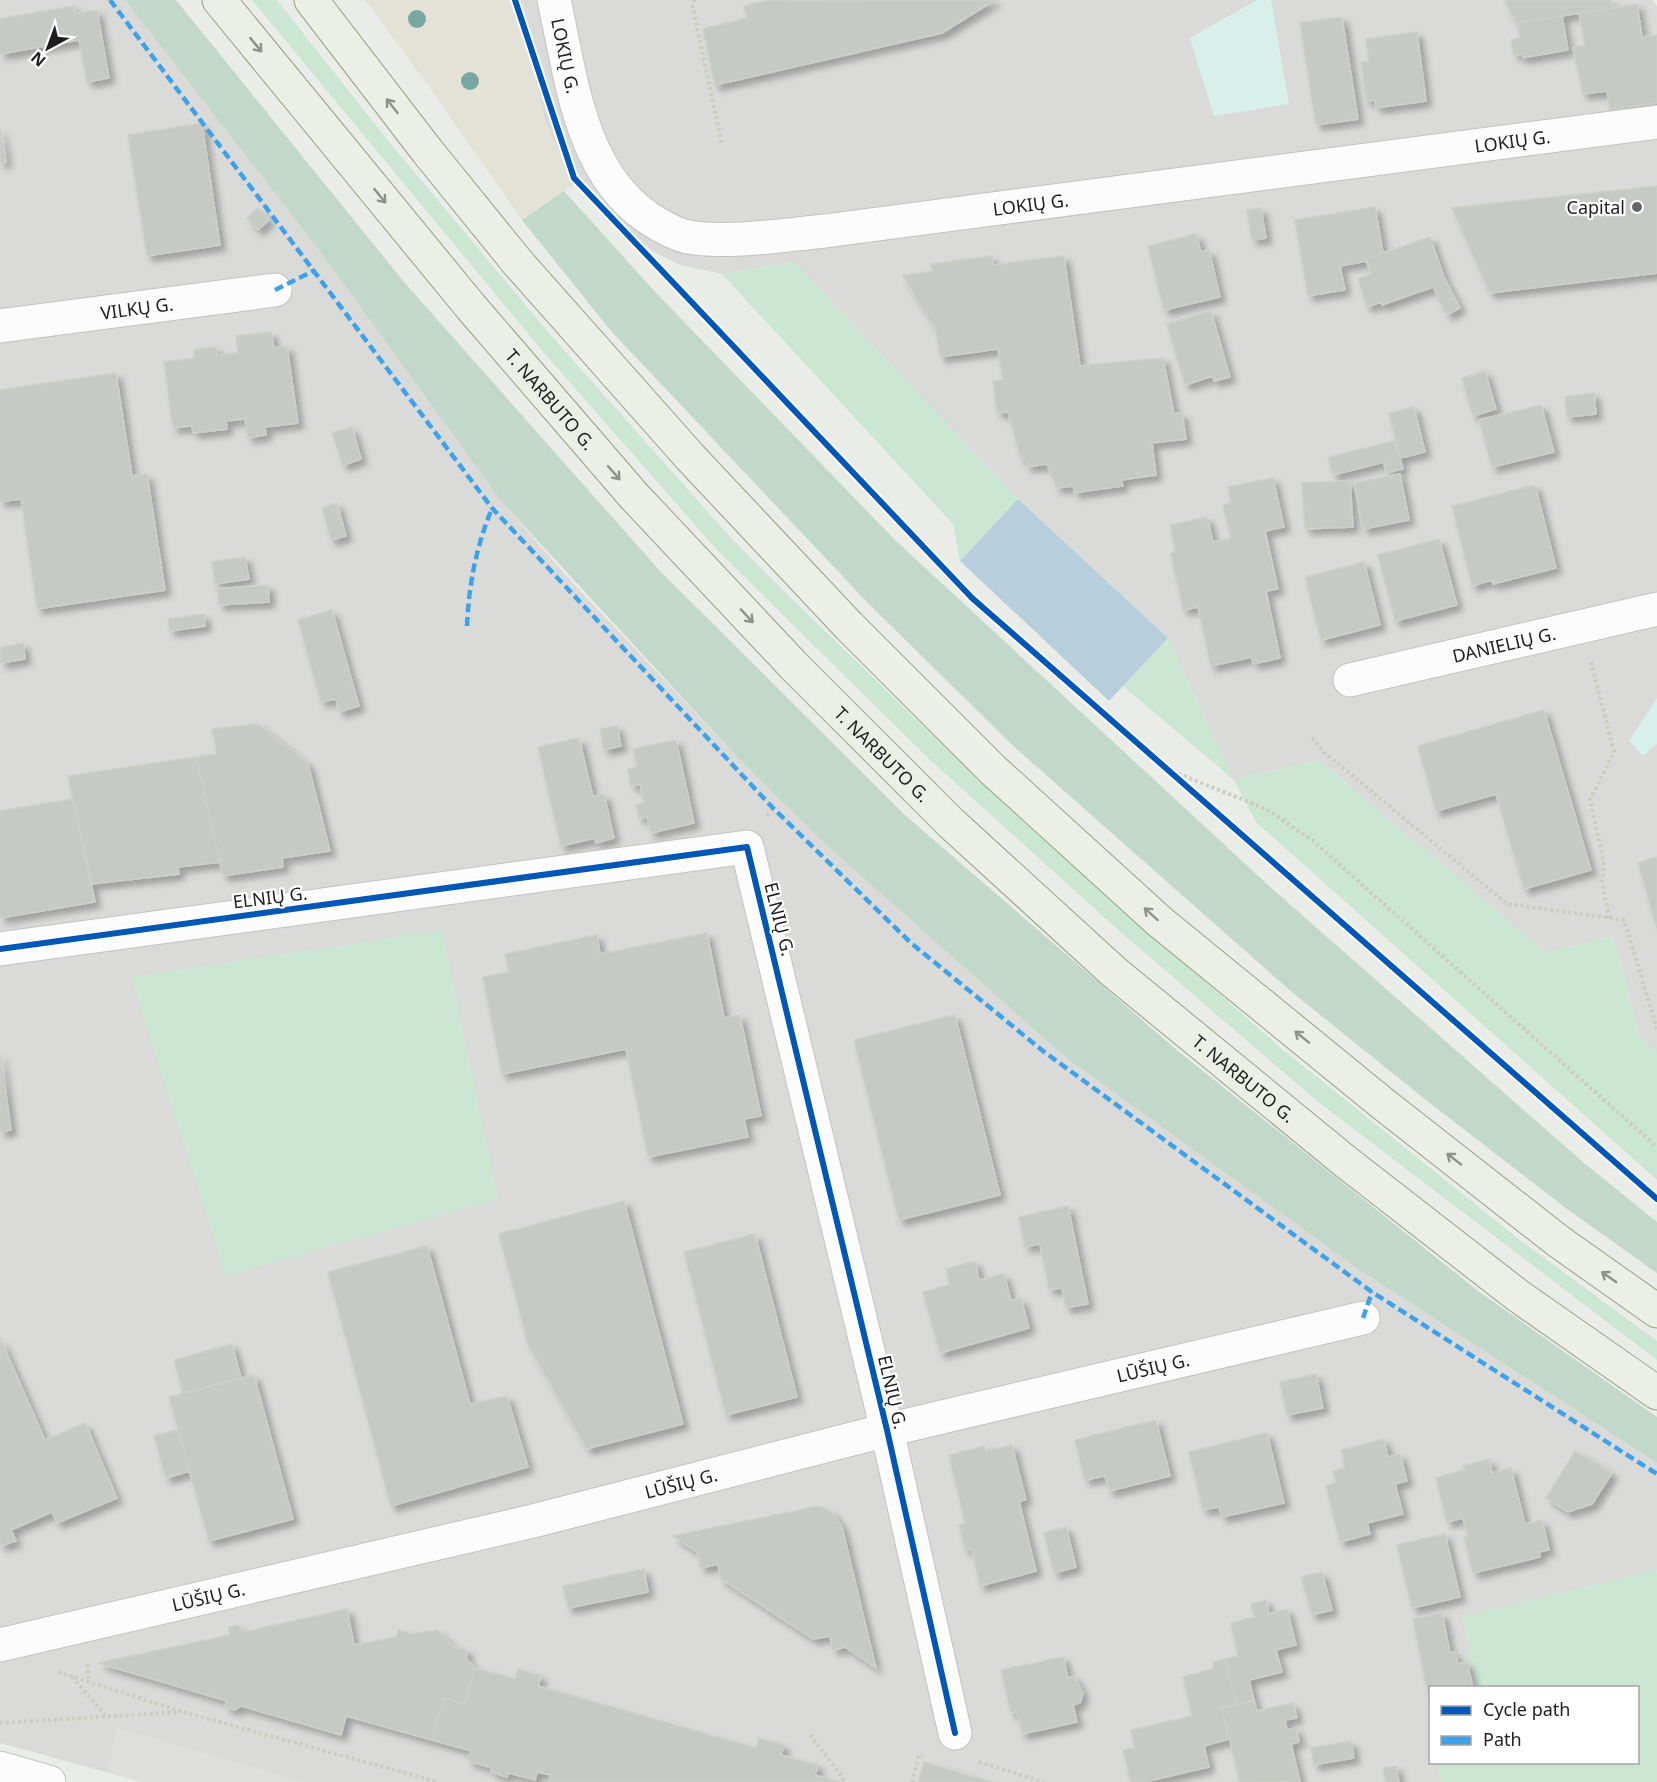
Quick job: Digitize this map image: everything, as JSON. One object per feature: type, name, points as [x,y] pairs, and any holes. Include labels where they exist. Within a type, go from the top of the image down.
[{"type":"main road","name":"T. NARBUTO G.","points":[[219,0],[471,307],[634,496],[794,666],[951,823],[1114,972],[1337,1154],[1517,1295],[1657,1393]]},
{"type":"main road","points":[[311,0],[428,152],[518,263],[691,458],[849,626],[993,770],[1159,921],[1382,1103],[1558,1241],[1657,1311]]},
{"type":"street","name":"LOKIŲ G.","points":[[554,0],[579,109],[598,162],[614,186],[634,208],[660,226],[687,237],[742,238],[825,231],[1657,122]]},
{"type":"street","name":"VILKŲ G.","points":[[0,326],[275,290]]},
{"type":"street","name":"DANIELIŲ G.","points":[[1350,680],[1657,609]]},
{"type":"street","name":"ELNIŲ G.","points":[[0,949],[747,847],[887,1430],[955,1733]]},
{"type":"street","name":"LŪŠIŲ G.","points":[[0,1645],[533,1521],[887,1430],[1363,1318]]},
{"type":"street","points":[[0,1768],[49,1782]]},
{"type":"path","points":[[695,0],[692,4],[722,145]]},
{"type":"path","points":[[1581,626],[1614,752],[1590,800],[1604,862],[1602,883],[1609,918]]},
{"type":"path","points":[[1312,738],[1324,752],[1507,904],[1624,920],[1657,1029]]},
{"type":"path","points":[[1167,769],[1185,785]]},
{"type":"path","points":[[1167,769],[1266,809],[1312,840],[1657,1147]]},
{"type":"path","points":[[53,1671],[183,1712],[438,1782]]},
{"type":"path","points":[[72,1677],[107,1716]]},
{"type":"path","points":[[0,1723],[183,1712]]},
{"type":"path","points":[[955,1733],[978,1761],[1044,1782]]},
{"type":"path","points":[[810,1735],[843,1778],[842,1782]]},
{"type":"shaded area","points":[[0,0],[125,0],[322,254],[501,501],[571,581],[741,761],[825,844],[1065,1057],[1358,1269],[1657,1463],[1657,1782],[142,1782],[0,1743]]},
{"type":"shaded area","points":[[365,0],[518,0],[544,117],[556,147],[579,181],[522,220]]},
{"type":"shaded area","points":[[518,0],[1653,0],[1657,6],[1657,1053],[1640,1038],[1613,936],[1546,953],[1319,760],[1234,780],[1168,638],[1018,499],[794,262],[722,274],[680,265],[654,252],[622,227],[579,181],[556,147],[544,117]]},
{"type":"shaded area","points":[[1257,0],[1271,0],[1289,104],[1214,116],[1190,38]]},
{"type":"shaded area","points":[[1018,499],[1168,638],[1109,701],[960,561]]},
{"type":"shaded area","points":[[1657,698],[1657,744],[1643,756],[1629,741]]},
{"type":"shaded area","points":[[117,1728],[303,1782],[142,1782],[107,1772]]},
{"type":"green space","points":[[125,0],[176,0],[404,282],[660,571],[906,816],[1178,1051],[1478,1291],[1657,1417],[1657,1463],[1358,1269],[1065,1057],[825,844],[741,761],[501,501],[322,254]]},
{"type":"green space","points":[[252,0],[277,0],[385,137],[547,331],[731,538],[792,599],[1010,810],[1282,1049],[1521,1241],[1657,1341],[1657,1360],[1317,1101],[1116,928],[928,758],[717,550],[545,354]]},
{"type":"green space","points":[[564,191],[658,295],[895,540],[1268,885],[1584,1163],[1657,1222],[1657,1273],[1567,1209],[1293,993],[1011,744],[866,601],[611,331],[522,220]]},
{"type":"green space","points":[[794,262],[1018,499],[960,561],[953,524],[722,274]]},
{"type":"green space","points":[[1168,638],[1234,780],[1123,686]]},
{"type":"green space","points":[[1319,760],[1546,953],[1613,936],[1640,1038],[1657,1053],[1657,1180],[1256,822],[1234,780]]},
{"type":"green space","points":[[442,930],[498,1199],[226,1276],[131,977]]},
{"type":"green space","points":[[1657,1570],[1657,1782],[1441,1782],[1437,1764],[1639,1764],[1639,1686],[1477,1686],[1462,1616]]},
{"type":"building","points":[[769,0],[995,0],[942,33],[715,85],[703,29],[747,18],[744,6]]},
{"type":"building","points":[[1504,0],[1610,0],[1614,8],[1517,23]]},
{"type":"building","points":[[1637,4],[1642,37],[1657,35],[1657,103],[1610,110],[1607,91],[1583,94],[1573,47],[1585,45],[1579,13]]},
{"type":"building","points":[[74,6],[75,14],[97,10],[109,78],[87,82],[79,40],[0,54],[0,19]]},
{"type":"building","points":[[1562,16],[1568,50],[1523,58],[1522,54],[1514,55],[1511,40],[1520,38],[1517,23]]},
{"type":"building","points":[[1342,17],[1358,119],[1316,125],[1300,23]]},
{"type":"building","points":[[1417,32],[1426,101],[1376,108],[1375,100],[1366,101],[1361,62],[1369,61],[1366,39]]},
{"type":"building","points":[[202,123],[220,245],[147,256],[128,135]]},
{"type":"building","points":[[0,128],[6,162],[0,163]]},
{"type":"building","points":[[1657,186],[1657,273],[1490,293],[1452,208]]},
{"type":"building","points":[[1375,207],[1383,253],[1366,259],[1367,261],[1340,266],[1345,290],[1308,296],[1295,220]]},
{"type":"building","points":[[258,208],[269,220],[258,230],[247,218]]},
{"type":"building","points":[[1261,208],[1266,238],[1252,240],[1247,210]]},
{"type":"building","points":[[1196,234],[1201,252],[1209,250],[1220,297],[1164,310],[1148,246]]},
{"type":"building","points":[[1430,237],[1444,277],[1460,308],[1447,315],[1433,287],[1382,305],[1381,302],[1367,307],[1358,279],[1371,274],[1366,259]]},
{"type":"building","points":[[992,256],[993,265],[1064,256],[1080,366],[1163,358],[1174,414],[1182,413],[1186,439],[1152,443],[1156,475],[1121,480],[1123,486],[1074,493],[1074,486],[1057,488],[1047,464],[1027,467],[1026,458],[1021,459],[1008,412],[997,413],[993,381],[1003,380],[998,349],[940,357],[936,330],[903,276],[932,271],[931,264]]},
{"type":"building","points":[[1211,311],[1230,377],[1214,381],[1213,376],[1185,385],[1167,324]]},
{"type":"building","points":[[271,332],[274,348],[287,346],[298,423],[265,427],[266,435],[248,438],[245,419],[226,421],[227,429],[193,433],[192,426],[173,428],[164,362],[194,358],[194,350],[216,347],[217,355],[238,353],[236,336]]},
{"type":"building","points":[[1485,371],[1496,409],[1473,416],[1462,378]]},
{"type":"building","points":[[116,373],[132,476],[147,474],[165,590],[37,609],[21,499],[0,502],[0,390]]},
{"type":"building","points":[[1594,393],[1596,414],[1567,417],[1565,397]]},
{"type":"building","points":[[1541,405],[1554,452],[1492,467],[1479,420]]},
{"type":"building","points":[[1414,407],[1425,452],[1400,458],[1389,413]]},
{"type":"building","points":[[352,427],[361,459],[343,465],[332,433]]},
{"type":"building","points":[[1395,441],[1403,469],[1386,473],[1384,462],[1333,475],[1328,457]]},
{"type":"building","points":[[1400,474],[1409,520],[1363,529],[1354,483]]},
{"type":"building","points":[[1273,478],[1284,527],[1265,531],[1278,589],[1266,591],[1280,658],[1253,664],[1252,657],[1211,666],[1198,607],[1183,610],[1171,553],[1176,552],[1170,525],[1207,517],[1213,542],[1231,538],[1223,505],[1231,503],[1228,487]]},
{"type":"building","points":[[1350,481],[1353,527],[1305,529],[1302,483]]},
{"type":"building","points":[[1535,485],[1556,568],[1493,584],[1492,580],[1472,586],[1452,506]]},
{"type":"building","points":[[337,503],[346,536],[331,540],[322,508]]},
{"type":"building","points":[[1439,539],[1457,605],[1395,621],[1378,555]]},
{"type":"building","points":[[245,557],[249,579],[215,584],[212,562]]},
{"type":"building","points":[[1364,562],[1380,625],[1321,640],[1305,577]]},
{"type":"building","points":[[268,585],[269,602],[219,605],[217,589]]},
{"type":"building","points":[[332,610],[359,706],[339,712],[336,699],[321,702],[298,620]]},
{"type":"building","points":[[204,614],[205,626],[170,631],[168,619]]},
{"type":"building","points":[[23,643],[25,659],[1,663],[0,648]]},
{"type":"building","points":[[1544,710],[1591,870],[1524,889],[1496,794],[1436,811],[1418,746]]},
{"type":"building","points":[[258,724],[308,764],[330,851],[282,858],[283,867],[223,876],[196,757],[217,754],[212,729]]},
{"type":"building","points":[[617,726],[621,746],[604,750],[600,729]]},
{"type":"building","points":[[579,738],[593,797],[604,794],[614,838],[596,843],[595,838],[561,846],[538,747]]},
{"type":"building","points":[[676,740],[694,823],[651,833],[647,817],[639,818],[636,805],[644,803],[640,784],[631,786],[628,769],[637,767],[633,749]]},
{"type":"building","points":[[196,757],[220,862],[178,867],[179,874],[92,884],[68,776]]},
{"type":"building","points":[[73,799],[95,902],[0,918],[0,811]]},
{"type":"building","points":[[1657,857],[1657,928],[1638,863]]},
{"type":"building","points":[[707,933],[724,1018],[740,1015],[761,1116],[744,1119],[748,1137],[648,1157],[626,1049],[502,1074],[483,977],[509,972],[505,954],[597,935],[600,954]]},
{"type":"building","points":[[955,1015],[1000,1195],[899,1220],[854,1040]]},
{"type":"building","points":[[0,1053],[11,1130],[0,1132]]},
{"type":"building","points":[[624,1201],[683,1424],[587,1449],[528,1344],[499,1234]]},
{"type":"building","points":[[1068,1206],[1088,1304],[1066,1308],[1062,1288],[1049,1290],[1040,1244],[1025,1247],[1019,1217]]},
{"type":"building","points":[[755,1234],[797,1397],[726,1415],[684,1252]]},
{"type":"building","points":[[427,1246],[470,1404],[507,1396],[528,1467],[391,1506],[328,1272]]},
{"type":"building","points":[[975,1261],[979,1280],[1004,1274],[1011,1301],[1021,1298],[1029,1328],[940,1353],[923,1292],[950,1285],[946,1269]]},
{"type":"building","points":[[0,1338],[45,1440],[85,1423],[117,1498],[57,1523],[52,1512],[11,1530],[16,1541],[0,1546]]},
{"type":"building","points":[[232,1344],[241,1378],[183,1393],[174,1360]]},
{"type":"building","points":[[1316,1374],[1323,1408],[1287,1415],[1280,1382]]},
{"type":"building","points":[[254,1375],[293,1519],[209,1541],[169,1397]]},
{"type":"building","points":[[1156,1420],[1170,1476],[1109,1491],[1105,1476],[1085,1480],[1075,1440]]},
{"type":"building","points":[[178,1430],[190,1471],[166,1478],[154,1436]]},
{"type":"building","points":[[1267,1433],[1284,1503],[1222,1517],[1219,1507],[1203,1510],[1189,1452]]},
{"type":"building","points":[[1384,1439],[1388,1457],[1400,1454],[1407,1481],[1395,1484],[1403,1514],[1367,1523],[1370,1534],[1340,1542],[1326,1486],[1336,1483],[1333,1471],[1345,1468],[1341,1450]]},
{"type":"building","points":[[1012,1445],[1026,1500],[1019,1501],[1036,1571],[980,1586],[972,1549],[965,1550],[959,1525],[965,1523],[949,1455],[984,1446],[986,1451]]},
{"type":"building","points":[[1575,1451],[1612,1473],[1592,1504],[1568,1512],[1546,1498]]},
{"type":"building","points":[[1489,1459],[1492,1473],[1511,1468],[1525,1524],[1542,1520],[1549,1550],[1539,1552],[1540,1557],[1473,1573],[1464,1537],[1468,1536],[1463,1518],[1447,1522],[1436,1478],[1464,1470],[1463,1466]]},
{"type":"building","points":[[819,1506],[833,1513],[842,1527],[876,1668],[845,1647],[833,1650],[830,1636],[813,1639],[721,1579],[718,1564],[701,1568],[697,1552],[673,1536]]},
{"type":"building","points":[[1066,1527],[1076,1567],[1054,1573],[1044,1533]]},
{"type":"building","points":[[1445,1534],[1460,1597],[1412,1608],[1397,1545]]},
{"type":"building","points":[[644,1569],[648,1592],[568,1608],[563,1586]]},
{"type":"building","points":[[1322,1572],[1332,1610],[1312,1615],[1301,1577]]},
{"type":"building","points":[[1266,1600],[1269,1614],[1287,1609],[1296,1645],[1276,1650],[1282,1672],[1249,1680],[1254,1700],[1236,1704],[1225,1659],[1238,1656],[1231,1623],[1255,1617],[1251,1604]]},
{"type":"building","points":[[347,1609],[354,1645],[396,1637],[399,1630],[413,1634],[437,1630],[453,1646],[468,1651],[466,1658],[475,1668],[465,1704],[444,1698],[432,1740],[346,1716],[341,1735],[241,1706],[235,1710],[225,1707],[227,1701],[98,1663],[230,1635],[229,1627],[237,1625],[244,1632]]},
{"type":"building","points":[[1442,1613],[1450,1653],[1455,1652],[1458,1664],[1467,1662],[1473,1686],[1429,1686],[1429,1699],[1413,1619]]},
{"type":"building","points":[[1063,1657],[1068,1678],[1074,1676],[1083,1693],[1080,1703],[1073,1705],[1077,1722],[1022,1734],[1017,1712],[1011,1713],[1001,1670]]},
{"type":"building","points":[[1225,1659],[1236,1704],[1222,1708],[1229,1739],[1204,1746],[1209,1767],[1145,1782],[1131,1782],[1123,1750],[1135,1748],[1131,1730],[1192,1716],[1183,1677],[1214,1669],[1213,1662]]},
{"type":"building","points":[[475,1668],[515,1679],[518,1669],[541,1676],[538,1686],[756,1748],[759,1738],[784,1745],[781,1755],[818,1765],[815,1775],[838,1782],[549,1782],[551,1775],[537,1772],[535,1780],[509,1773],[507,1777],[491,1772],[492,1768],[468,1761],[471,1751],[432,1740],[444,1698],[465,1704]]},
{"type":"building","points":[[1254,1700],[1257,1711],[1293,1703],[1297,1718],[1285,1720],[1287,1730],[1296,1728],[1299,1742],[1291,1744],[1300,1781],[1240,1782],[1222,1708]]},
{"type":"building","points":[[1351,1741],[1354,1758],[1314,1765],[1311,1748]]},
{"type":"building","points":[[924,1762],[991,1782],[918,1782]]},
{"type":"building","points":[[1396,1766],[1399,1782],[1386,1782],[1383,1768]]},
{"type":"marked path","points":[[110,0],[492,508],[773,808],[911,943],[1043,1051],[1372,1292],[1657,1474]]},
{"type":"marked path","points":[[275,290],[315,270]]},
{"type":"marked path","points":[[467,626],[474,566],[492,508]]},
{"type":"marked path","points":[[1363,1318],[1372,1292]]},
{"type":"cycle path","points":[[515,0],[574,178],[972,598],[1657,1199]]},
{"type":"cycle path","points":[[0,949],[747,847],[887,1430],[955,1733]]},
{"type":"place","name":"Capital","points":[[1637,207]]}]
